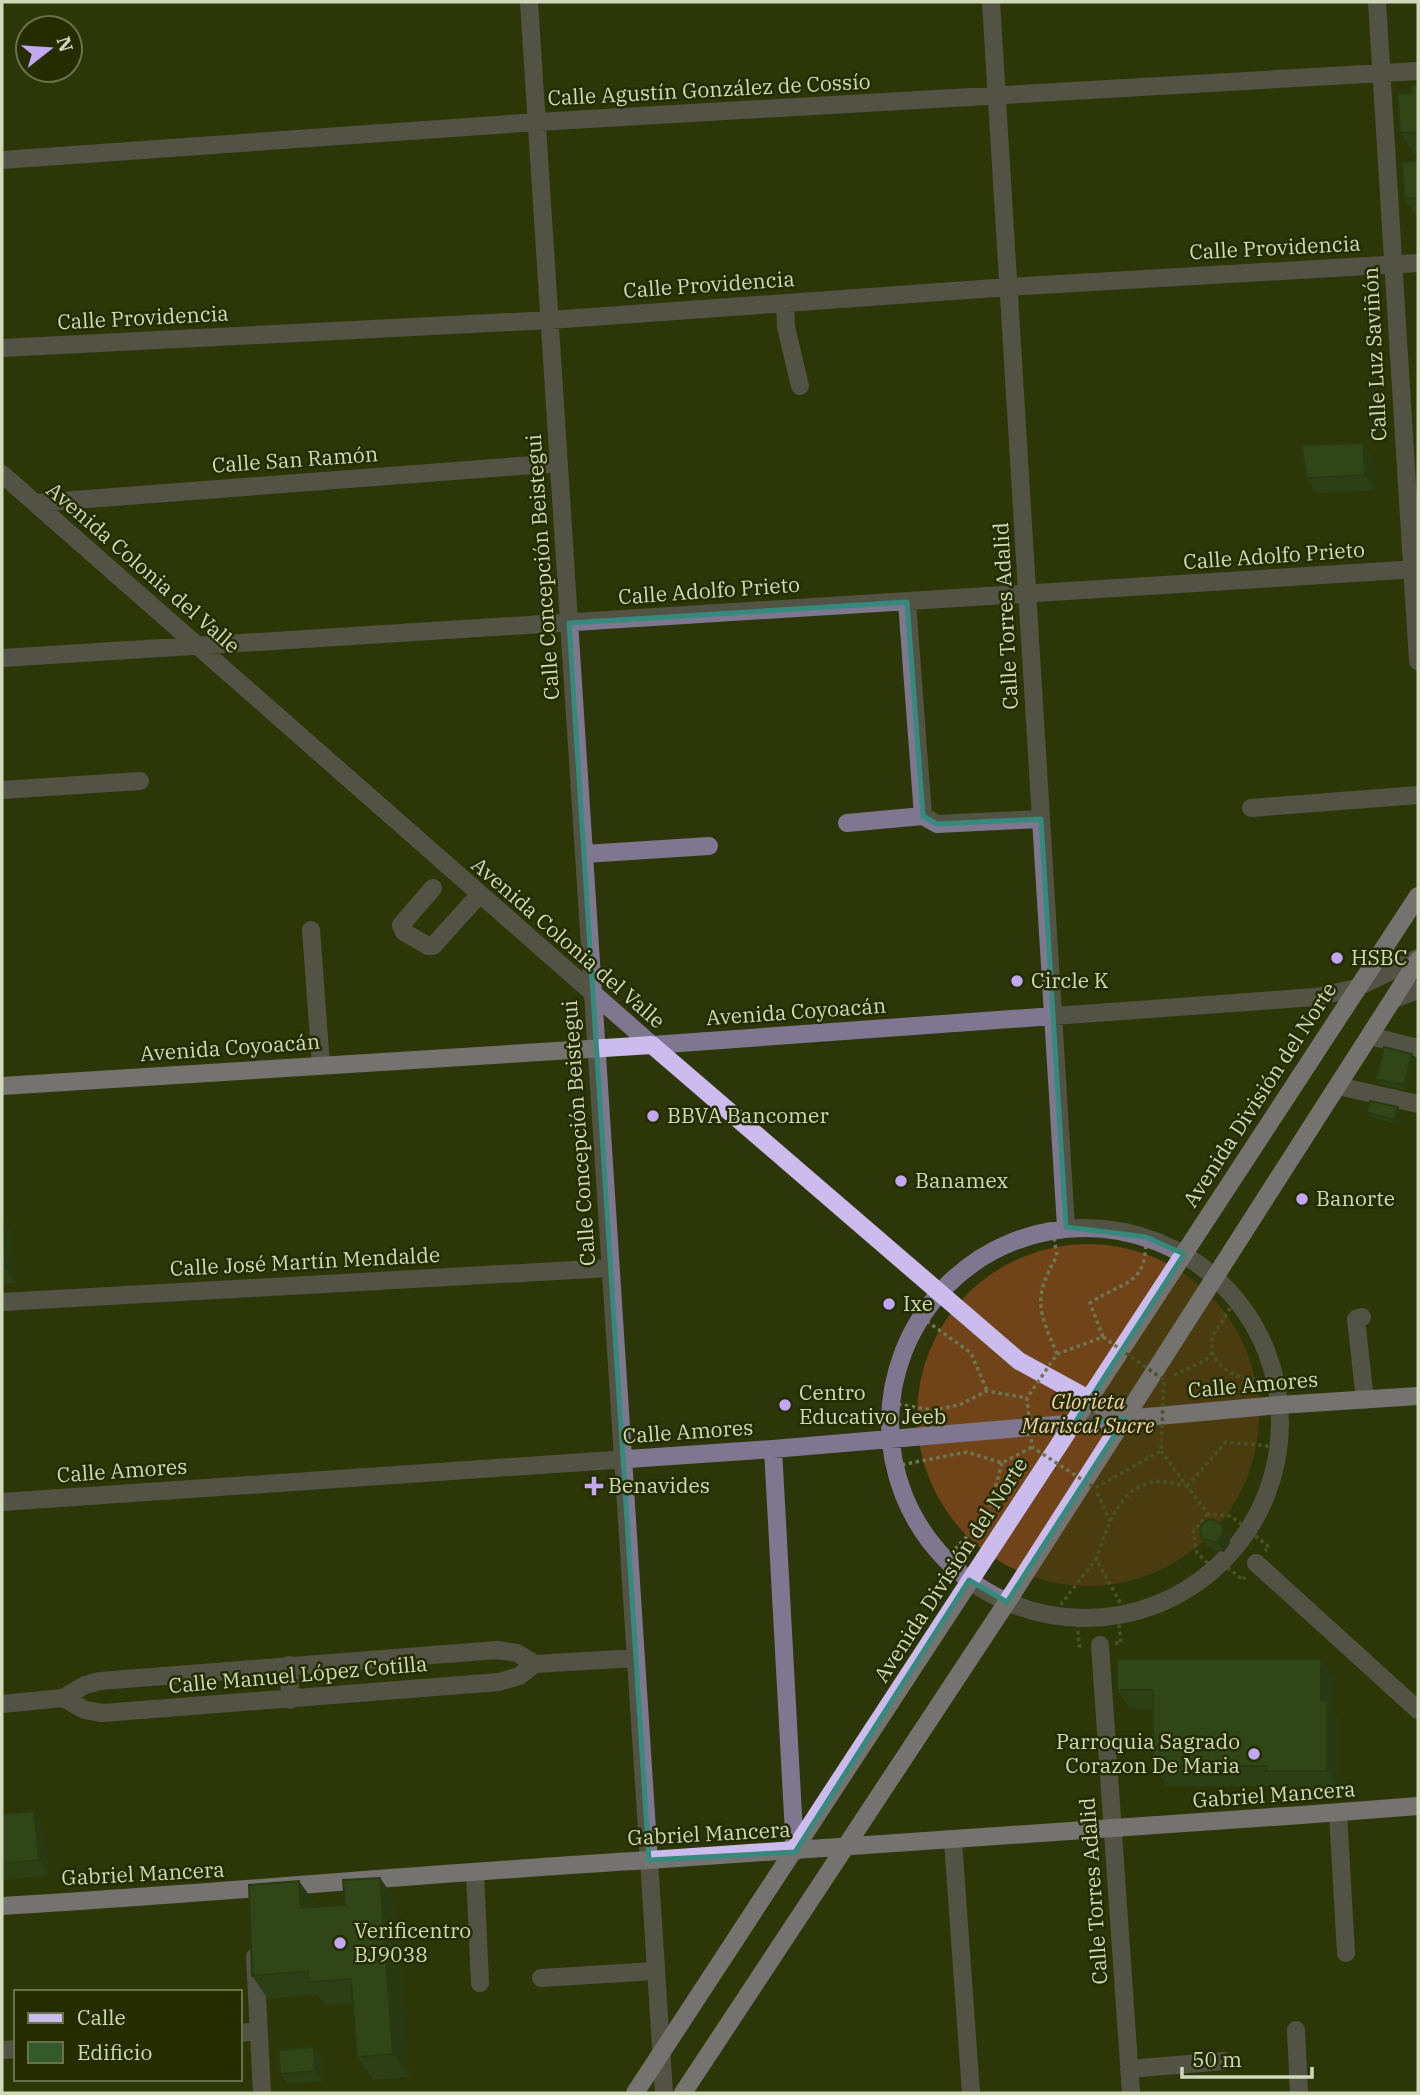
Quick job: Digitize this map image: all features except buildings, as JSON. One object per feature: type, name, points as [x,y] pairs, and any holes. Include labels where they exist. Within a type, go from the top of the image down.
[{"type":"main road","name":"Avenida División del Norte","points":[[635,2093],[795,1852],[969,1580],[1076,1424],[1418,896]]},
{"type":"main road","points":[[683,2093],[1007,1602],[1418,959]]},
{"type":"main road","name":"Avenida Coyoacán","points":[[2,1086],[596,1046],[652,1045]]},
{"type":"main road","name":"Avenida Colonia del Valle","points":[[652,1045],[1019,1361],[1125,1419]]},
{"type":"main road","name":"Calle Amores","points":[[1125,1419],[1418,1396]]},
{"type":"main road","name":"Gabriel Mancera","points":[[2,1906],[252,1897],[475,1873],[1418,1807]]},
{"type":"street","name":"Calle Concepción Beistegui","points":[[529,2],[664,2093]]},
{"type":"street","name":"Calle Torres Adalid","points":[[991,2],[1053,1016],[1060,1228]]},
{"type":"street","name":"Calle Luz Saviñón","points":[[1377,2],[1393,264],[1410,411],[1418,661]]},
{"type":"street","name":"Calle Agustín González de Cossío","points":[[2,160],[537,122],[1418,71]]},
{"type":"street","name":"Calle Providencia","points":[[2,348],[550,320],[1009,286],[1418,262]]},
{"type":"street","points":[[785,303],[786,327],[800,386]]},
{"type":"street","name":"Calle San Ramón","points":[[35,503],[559,463]]},
{"type":"street","name":"Avenida Colonia del Valle","points":[[2,474],[478,895],[652,1045]]},
{"type":"street","name":"Calle Adolfo Prieto","points":[[2,658],[1414,570]]},
{"type":"street","points":[[907,602],[923,816]]},
{"type":"street","points":[[2,790],[140,781]]},
{"type":"street","points":[[1251,808],[1418,795]]},
{"type":"street","points":[[847,823],[923,816],[937,824],[1041,819]]},
{"type":"street","points":[[584,854],[709,846]]},
{"type":"street","points":[[433,888],[401,925],[404,932],[428,946],[433,946],[478,895]]},
{"type":"street","points":[[311,930],[321,1065]]},
{"type":"street","name":"Avenida Coyoacán","points":[[652,1045],[1316,997],[1356,988],[1418,959]]},
{"type":"street","points":[[1394,999],[1418,990]]},
{"type":"street","points":[[1370,1037],[1418,1048]]},
{"type":"street","points":[[1338,1086],[1418,1104]]},
{"type":"street","points":[[1060,1228],[1107,1228],[1146,1237],[1184,1254],[1216,1278],[1236,1299],[1260,1337],[1275,1380],[1279,1405],[1279,1447],[1268,1490],[1249,1530],[1215,1570],[1173,1598],[1127,1615],[1098,1618],[1052,1616],[1007,1602],[969,1580],[945,1559],[914,1516],[895,1466],[891,1439],[891,1403],[901,1358],[921,1317],[939,1292],[972,1263],[1011,1241],[1060,1228]]},
{"type":"street","name":"Calle José Martín Mendalde","points":[[2,1302],[610,1268]]},
{"type":"street","points":[[1362,1317],[1356,1320],[1365,1400]]},
{"type":"street","name":"Calle Amores","points":[[2,1502],[773,1449],[1125,1419]]},
{"type":"street","points":[[773,1449],[795,1852]]},
{"type":"street","points":[[1256,1563],[1418,1710]]},
{"type":"street","name":"Calle Torres Adalid","points":[[1100,1644],[1131,2093]]},
{"type":"street","name":"Calle Manuel López Cotilla","points":[[2,1704],[63,1698],[85,1685],[100,1681],[289,1665],[497,1650],[517,1653],[535,1664]]},
{"type":"street","name":"Calle Manuel López Cotilla","points":[[63,1698],[85,1710],[103,1713],[290,1700],[499,1682],[519,1676],[535,1664],[636,1658]]},
{"type":"street","points":[[289,1665],[290,1700]]},
{"type":"street","points":[[1338,1813],[1346,1953]]},
{"type":"street","points":[[953,1841],[971,2093]]},
{"type":"street","points":[[475,1873],[480,1983]]},
{"type":"street","points":[[254,1942],[262,2093]]},
{"type":"street","points":[[541,1978],[655,1970]]},
{"type":"street","points":[[1296,2030],[1299,2093]]},
{"type":"street","points":[[242,2033],[258,2031]]},
{"type":"street","points":[[1129,2068],[1224,2061]]},
{"type":"path","points":[[1056,1354],[1039,1311],[1047,1273],[1058,1256],[1060,1228]]},
{"type":"path","points":[[1146,1237],[1146,1260],[1139,1274],[1121,1288],[1107,1292],[1090,1303],[1103,1336],[1164,1380]]},
{"type":"path","points":[[1236,1299],[1212,1337],[1212,1352],[1217,1363],[1234,1375],[1250,1381],[1275,1380]]},
{"type":"path","points":[[921,1317],[971,1353],[987,1391]]},
{"type":"path","points":[[1032,1447],[1027,1398],[1056,1354],[1103,1336]]},
{"type":"path","points":[[1164,1380],[1206,1360],[1212,1352]]},
{"type":"path","points":[[1164,1380],[1161,1451],[1208,1514],[1231,1516],[1249,1530]]},
{"type":"path","points":[[891,1403],[933,1410],[959,1405],[987,1391],[1027,1398]]},
{"type":"path","points":[[1186,1486],[1226,1441],[1279,1447]]},
{"type":"path","points":[[895,1466],[967,1452],[1002,1462],[1032,1447]]},
{"type":"path","points":[[1032,1447],[1095,1488],[1110,1521]]},
{"type":"path","points":[[1095,1488],[1161,1451]]},
{"type":"path","points":[[945,1559],[988,1515],[1002,1462]]},
{"type":"path","points":[[1052,1616],[1096,1559],[1110,1521],[1127,1495],[1153,1482],[1186,1486]]},
{"type":"path","points":[[1208,1514],[1193,1532],[1197,1553],[1215,1570]]},
{"type":"path","points":[[1096,1559],[1127,1615]]},
{"type":"highlighted area","points":[[907,602],[923,816],[937,824],[1041,819],[1066,1227],[1146,1237],[1184,1254],[1074,1424],[1125,1419],[1007,1602],[969,1580],[795,1852],[649,1860],[569,623]]},
{"type":"green space","name":"Glorieta Mariscal Sucre","points":[[1071,1244],[1105,1244],[1138,1251],[1169,1264],[1197,1283],[1220,1306],[1239,1334],[1252,1365],[1259,1398],[1259,1432],[1252,1465],[1239,1496],[1220,1524],[1197,1547],[1169,1566],[1138,1579],[1105,1586],[1071,1586],[1038,1579],[1007,1566],[979,1547],[956,1524],[937,1496],[924,1465],[917,1432],[917,1398],[924,1365],[937,1334],[956,1306],[979,1283],[1007,1264],[1038,1251]]},
{"type":"place","name":"HSBC","points":[[1337,958]]},
{"type":"place","name":"Circle K","points":[[1017,981]]},
{"type":"place","name":"BBVA Bancomer","points":[[653,1116]]},
{"type":"place","name":"Banamex","points":[[901,1181]]},
{"type":"place","name":"Banorte","points":[[1302,1199]]},
{"type":"place","name":"Ixe","points":[[889,1304]]},
{"type":"place","name":"Centro Educativo Jeeb","points":[[785,1405]]},
{"type":"place","name":"Benavides","points":[[594,1486]]},
{"type":"place","name":"Parroquia Sagrado Corazon De Maria","points":[[1254,1754]]},
{"type":"place","name":"Verificentro BJ9038","points":[[340,1943]]}]
